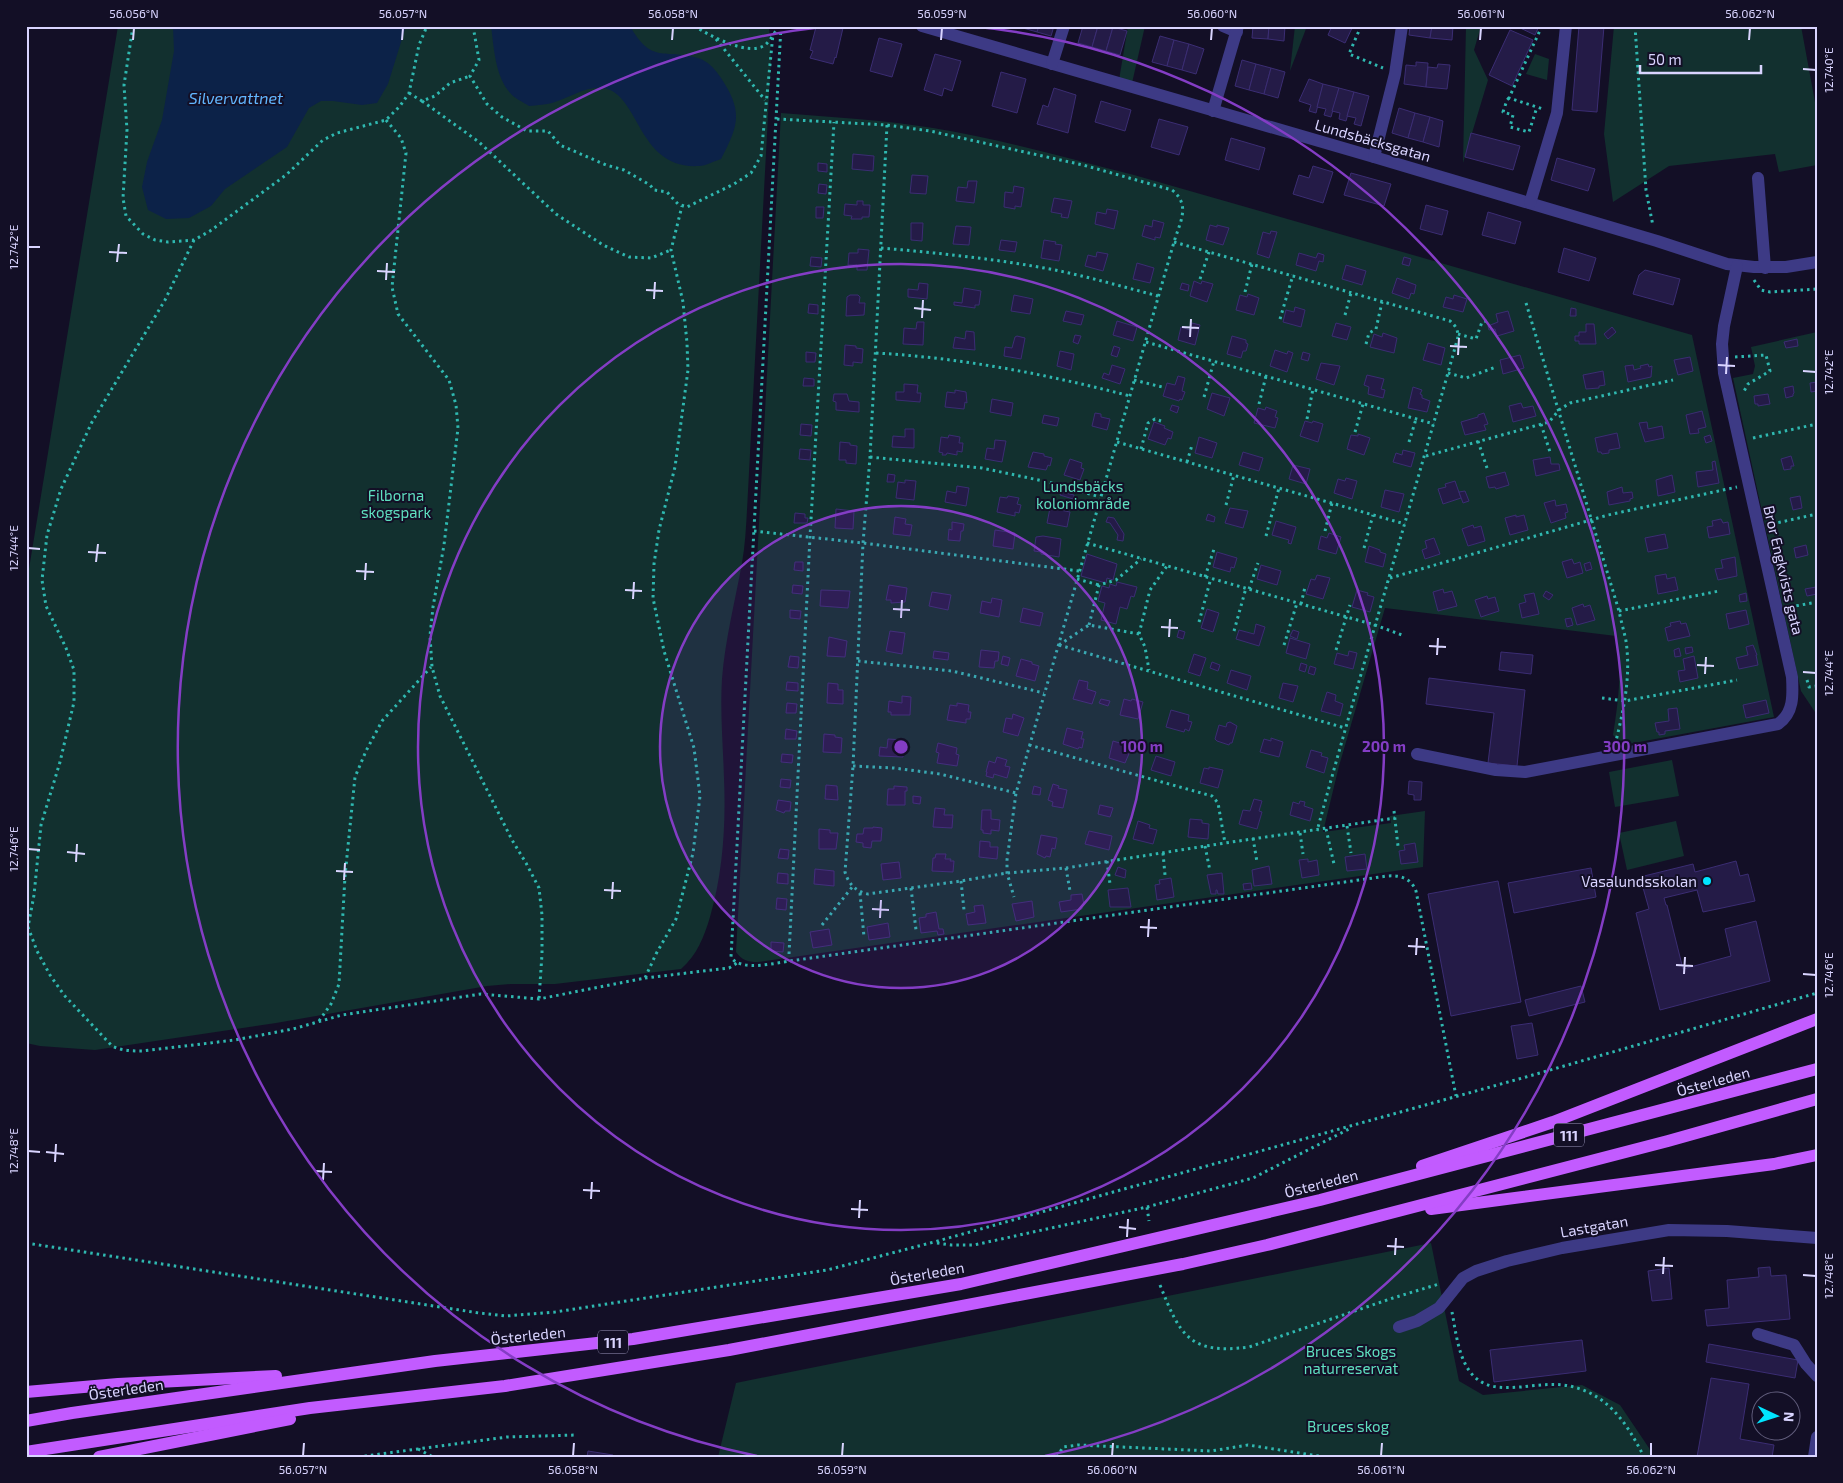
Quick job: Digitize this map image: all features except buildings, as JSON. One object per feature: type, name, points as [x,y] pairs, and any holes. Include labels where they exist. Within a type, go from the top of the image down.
[{"type":"main road","points":[[1320,1200],[1553,1122],[1817,1019]]},
{"type":"main road","name":"Österleden","points":[[26,1421],[435,1361],[633,1339],[962,1284],[1320,1200],[1817,1069]]},
{"type":"main road","name":"111","points":[[26,1452],[310,1408],[506,1386],[729,1350],[1183,1264],[1267,1245],[1668,1141],[1817,1099]]},
{"type":"main road","points":[[1379,1216],[1764,1165],[1817,1155]]},
{"type":"main road","points":[[26,1392],[128,1384],[356,1372]]},
{"type":"main road","points":[[99,1457],[393,1399]]},
{"type":"street","name":"Lundsbäcksgatan","points":[[922,26],[1374,157],[1737,266],[1786,268],[1817,262]]},
{"type":"street","points":[[1052,64],[1064,26]]},
{"type":"street","points":[[1213,110],[1238,29],[1223,26]]},
{"type":"street","points":[[1374,157],[1395,74],[1402,26]]},
{"type":"street","points":[[1530,203],[1557,113],[1566,26]]},
{"type":"street","points":[[1758,178],[1760,268]]},
{"type":"street","name":"Bror Engkvists gata","points":[[1418,754],[1496,770],[1525,772],[1778,724],[1787,715],[1792,703],[1792,676],[1748,485],[1722,358],[1724,326],[1737,266]]},
{"type":"street","name":"Lastgatan","points":[[1399,1327],[1417,1321],[1439,1308],[1463,1278],[1476,1271],[1507,1261],[1562,1248],[1670,1230],[1727,1231],[1817,1238]]},
{"type":"street","points":[[1758,1334],[1794,1345],[1806,1364],[1817,1376]]},
{"type":"street","points":[[1814,1457],[1817,1437]]},
{"type":"path","points":[[133,26],[124,85],[127,130],[123,198],[126,216],[142,234],[155,240],[168,242],[194,240],[210,231],[286,175],[323,140],[337,133],[386,120],[400,106],[409,93],[419,45],[427,26]]},
{"type":"path","points":[[422,101],[435,96],[450,83],[470,76],[479,60],[473,26]]},
{"type":"path","points":[[694,26],[704,32],[747,49],[759,48],[766,44],[780,26]]},
{"type":"path","points":[[704,32],[706,26]]},
{"type":"path","points":[[780,26],[777,119],[730,957],[737,963],[754,966],[1387,876],[1400,876],[1411,882],[1416,890],[1456,1096]]},
{"type":"path","points":[[1361,26],[1349,54],[1395,74]]},
{"type":"path","points":[[1536,107],[1529,132],[1510,127],[1512,115],[1503,112],[1542,26]]},
{"type":"path","points":[[1635,26],[1646,190],[1657,241]]},
{"type":"path","points":[[470,76],[487,104],[502,117],[527,131],[548,131],[560,145],[606,165],[624,170],[650,185],[654,190],[667,192],[678,204],[687,208],[751,173],[761,156],[773,34]]},
{"type":"path","points":[[714,36],[766,100]]},
{"type":"path","points":[[409,93],[479,142],[556,214],[602,245],[629,257],[651,258],[670,250]]},
{"type":"path","points":[[1509,98],[1557,113]]},
{"type":"path","points":[[777,119],[887,125],[930,130],[1083,165],[1172,190],[1182,201],[1183,209],[1146,342],[1016,793],[1007,860],[1007,873],[1014,897]]},
{"type":"path","points":[[386,120],[401,138],[406,153],[392,287],[398,314],[449,380],[456,405],[458,428],[444,545],[432,616],[430,636],[432,667],[440,696],[512,840],[539,888],[542,915],[539,999]]},
{"type":"path","points":[[789,954],[810,537],[834,122]]},
{"type":"path","points":[[864,937],[860,893],[847,878],[845,872],[853,766],[863,542],[876,353],[887,125]]},
{"type":"path","points":[[645,978],[676,919],[693,853],[700,796],[694,748],[664,651],[653,598],[654,564],[659,530],[675,467],[688,370],[688,343],[683,302],[670,250],[682,206]]},
{"type":"path","points":[[194,240],[165,300],[92,422],[61,489],[47,535],[42,580],[46,606],[74,670],[74,702],[60,762],[41,825],[34,895],[28,927],[30,936],[42,959],[64,995],[105,1040],[120,1050],[142,1051],[235,1040],[293,1029],[342,1016],[481,994],[539,999],[645,978],[729,968],[737,963]]},
{"type":"path","points":[[1174,242],[1450,321],[1457,328],[1458,334],[1426,456],[1345,728],[1317,831]]},
{"type":"path","points":[[881,248],[952,254],[1036,267],[1158,296]]},
{"type":"path","points":[[1200,279],[1209,252]]},
{"type":"path","points":[[1245,292],[1252,264]]},
{"type":"path","points":[[1760,268],[1755,283],[1761,290],[1770,292],[1817,288]]},
{"type":"path","points":[[1280,319],[1293,275]]},
{"type":"path","points":[[1345,315],[1351,293]]},
{"type":"path","points":[[1366,344],[1369,333],[1376,329],[1382,302]]},
{"type":"path","points":[[1526,303],[1619,611],[1626,642],[1625,702],[1613,754]]},
{"type":"path","points":[[1458,334],[1476,339],[1482,322],[1490,320]]},
{"type":"path","points":[[1146,342],[1434,424]]},
{"type":"path","points":[[876,353],[945,358],[1009,368],[1065,379],[1130,396]]},
{"type":"path","points":[[1722,358],[1766,355],[1770,371],[1748,384],[1743,393],[1745,402]]},
{"type":"path","points":[[1204,397],[1214,361]]},
{"type":"path","points":[[1448,373],[1466,378],[1496,367]]},
{"type":"path","points":[[1259,404],[1266,376]]},
{"type":"path","points":[[1134,380],[1162,387]]},
{"type":"path","points":[[1426,456],[1549,422],[1559,410],[1570,403],[1673,380]]},
{"type":"path","points":[[1307,419],[1313,389]]},
{"type":"path","points":[[1355,432],[1363,404]]},
{"type":"path","points":[[1141,449],[1148,423],[1155,419],[1161,421]]},
{"type":"path","points":[[1409,442],[1416,419]]},
{"type":"path","points":[[1541,424],[1550,452]]},
{"type":"path","points":[[1753,438],[1817,424]]},
{"type":"path","points":[[1751,429],[1755,447]]},
{"type":"path","points":[[1117,442],[1405,524]]},
{"type":"path","points":[[1478,442],[1488,471]]},
{"type":"path","points":[[1187,462],[1192,445]]},
{"type":"path","points":[[870,457],[982,468],[1048,482],[1100,497]]},
{"type":"path","points":[[1226,505],[1234,475]]},
{"type":"path","points":[[1389,579],[1608,515],[1748,485]]},
{"type":"path","points":[[1266,536],[1279,488]]},
{"type":"path","points":[[1325,531],[1332,503]]},
{"type":"path","points":[[1364,548],[1373,514]]},
{"type":"path","points":[[1774,533],[1772,524],[1817,514]]},
{"type":"path","points":[[754,531],[863,542],[1079,571]]},
{"type":"path","points":[[1087,543],[1375,625],[1402,635]]},
{"type":"path","points":[[1205,577],[1214,549]]},
{"type":"path","points":[[1077,580],[1099,585],[1116,580],[1142,559]]},
{"type":"path","points":[[1234,631],[1258,563]]},
{"type":"path","points":[[1149,670],[1145,647],[1139,634],[1150,590],[1167,566]]},
{"type":"path","points":[[1199,622],[1211,578]]},
{"type":"path","points":[[1059,645],[1089,625],[1099,585]]},
{"type":"path","points":[[1284,645],[1305,588]]},
{"type":"path","points":[[1619,611],[1719,591]]},
{"type":"path","points":[[1788,598],[1790,608],[1817,602]]},
{"type":"path","points":[[1336,650],[1350,605]]},
{"type":"path","points":[[1089,625],[1139,634]]},
{"type":"path","points":[[1059,645],[1345,728]]},
{"type":"path","points":[[858,661],[952,671],[1044,693]]},
{"type":"path","points":[[319,1021],[331,1004],[338,984],[346,867],[355,777],[382,721],[432,667]]},
{"type":"path","points":[[1807,678],[1809,687],[1817,686]]},
{"type":"path","points":[[1602,698],[1625,702],[1736,680]]},
{"type":"path","points":[[1029,746],[1212,796],[1218,803],[1225,843]]},
{"type":"path","points":[[853,766],[894,768],[940,774],[1016,793]]},
{"type":"path","points":[[1394,812],[1398,846]]},
{"type":"path","points":[[860,893],[868,894],[1007,873],[1066,868],[1253,838],[1317,831],[1395,818]]},
{"type":"path","points":[[1347,826],[1351,852]]},
{"type":"path","points":[[1326,829],[1334,864]]},
{"type":"path","points":[[1300,833],[1303,854]]},
{"type":"path","points":[[1253,838],[1257,862]]},
{"type":"path","points":[[1206,846],[1210,871]]},
{"type":"path","points":[[1163,853],[1165,875]]},
{"type":"path","points":[[1107,861],[1110,884]]},
{"type":"path","points":[[1066,868],[1070,891]]},
{"type":"path","points":[[961,881],[964,910]]},
{"type":"path","points":[[822,925],[854,886]]},
{"type":"path","points":[[911,888],[916,930]]},
{"type":"path","points":[[26,1243],[479,1313],[506,1316],[555,1312],[827,1270],[1526,1078],[1817,993]]},
{"type":"path","points":[[934,1242],[951,1245],[974,1245],[1147,1207],[1253,1178],[1357,1125]]},
{"type":"path","points":[[1147,1207],[1148,1221]]},
{"type":"path","points":[[1160,1285],[1177,1325],[1182,1332],[1207,1347],[1231,1349],[1249,1347],[1393,1298],[1463,1278]]},
{"type":"path","points":[[1449,1296],[1459,1345],[1469,1370],[1476,1378],[1496,1387],[1554,1385],[1576,1387],[1590,1393],[1618,1414],[1634,1436],[1644,1457]]},
{"type":"path","points":[[358,1457],[506,1437],[577,1435]]},
{"type":"path","points":[[1057,1457],[1063,1447],[1078,1445],[1211,1451],[1248,1445],[1325,1457]]},
{"type":"path","points":[[417,1449],[433,1457]]},
{"type":"green space","name":"Filborna skogspark","points":[[118,26],[769,26],[771,59],[746,530],[722,679],[721,716],[725,795],[723,848],[718,883],[708,924],[696,952],[681,969],[555,984],[487,986],[276,1023],[95,1050],[40,1046],[26,1043],[26,587]]},
{"type":"green space","points":[[1128,26],[1145,26],[1132,83],[1119,80]]},
{"type":"green space","points":[[1295,26],[1307,26],[1290,71]]},
{"type":"green space","points":[[1466,26],[1481,26],[1474,50],[1488,80],[1463,163]]},
{"type":"green space","points":[[1614,26],[1801,26],[1817,113],[1817,165],[1779,172],[1775,154],[1669,166],[1613,202],[1604,134]]},
{"type":"green space","points":[[1535,54],[1549,59],[1547,80],[1526,74]]},
{"type":"green space","name":"Lundsbäcks koloniområde","points":[[781,113],[914,125],[958,132],[1034,149],[1134,175],[1692,335],[1774,717],[1623,745],[1613,735],[1619,673],[1616,636],[1385,608],[1339,766],[1323,832],[1391,823],[1390,816],[1425,811],[1423,867],[758,962],[743,959],[736,952]]},
{"type":"green space","points":[[1817,332],[1817,715],[1801,691],[1733,378],[1753,374],[1755,366],[1751,347]]},
{"type":"green space","points":[[1672,760],[1679,796],[1615,807],[1609,772]]},
{"type":"green space","points":[[1676,821],[1684,856],[1627,870],[1619,833]]},
{"type":"green space","name":"Bruces Skogs naturreservat","points":[[1431,1243],[1459,1381],[1483,1395],[1582,1385],[1620,1405],[1649,1448],[1652,1457],[718,1457],[736,1383]]},
{"type":"water","name":"Silvervattnet","points":[[173,26],[406,26],[388,84],[377,103],[362,105],[321,101],[309,108],[287,147],[225,189],[211,206],[189,218],[166,219],[148,210],[142,187],[147,162],[162,120],[174,51]]},
{"type":"water","points":[[491,26],[630,26],[645,46],[652,51],[686,55],[705,61],[721,78],[733,100],[735,109],[735,127],[721,159],[699,166],[679,164],[663,156],[651,144],[625,103],[615,93],[603,88],[585,90],[552,103],[529,106],[512,95],[502,80],[494,53]]},
{"type":"place","name":"Vasalundsskolan","points":[[1707,881]]},
{"type":"park label","name":"Bruces skog","points":[[1348,1426]]}]
